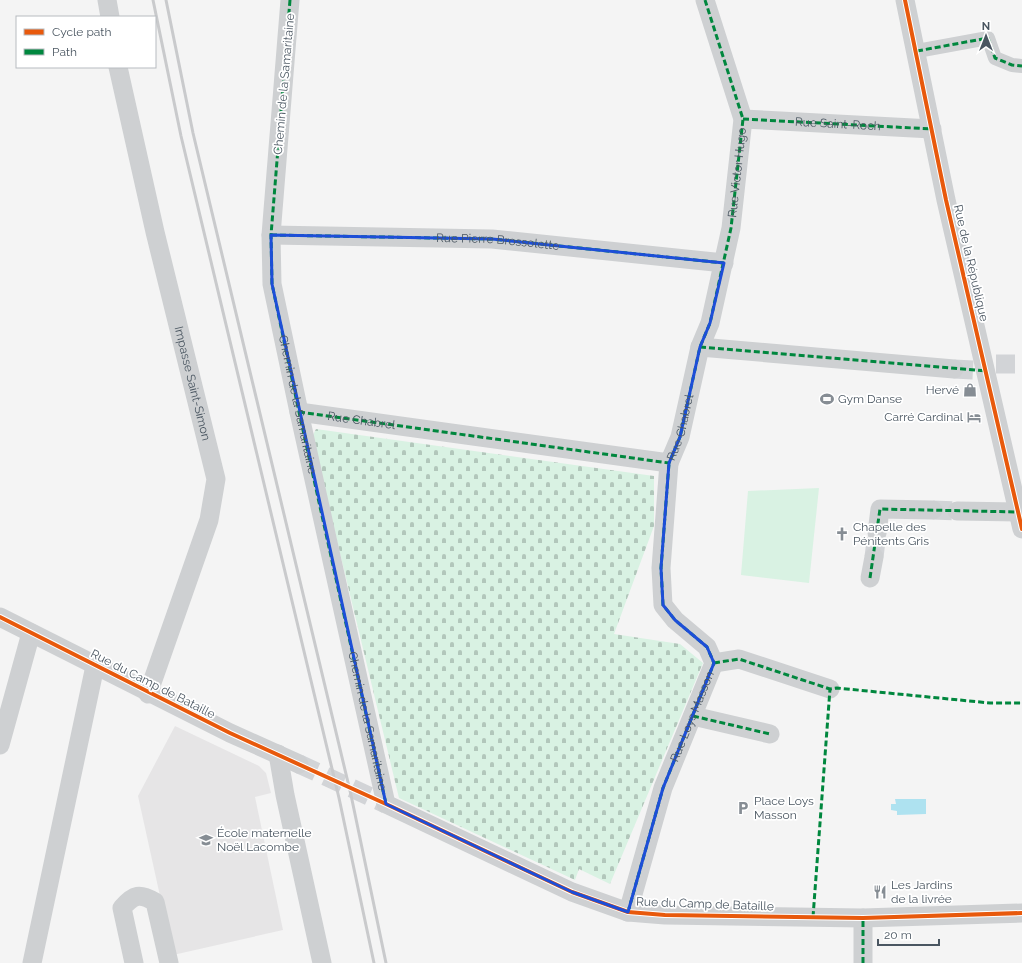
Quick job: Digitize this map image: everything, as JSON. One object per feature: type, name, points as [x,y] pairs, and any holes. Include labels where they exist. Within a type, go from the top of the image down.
[{"type":"street","points":[[107,0],[110,16]]},
{"type":"street","name":"Chemin de la Samaritaine","points":[[290,0],[271,235],[272,284],[386,804]]},
{"type":"street","name":"Rue Victor Hugo","points":[[700,347],[710,323],[731,228],[743,119],[705,0]]},
{"type":"street","name":"Rue de la République","points":[[905,0],[917,51],[946,200],[1020,520]]},
{"type":"street","points":[[917,51],[988,38],[994,58],[1022,66]]},
{"type":"street","name":"Impasse Saint-Simon","points":[[118,68],[155,232],[216,480],[209,520],[148,694]]},
{"type":"street","name":"Rue Saint-Roch","points":[[743,119],[932,130]]},
{"type":"street","name":"Rue Pierre Brossolette","points":[[271,235],[492,239],[724,263]]},
{"type":"street","points":[[700,347],[954,369]]},
{"type":"street","name":"Rue Chabrel","points":[[299,412],[669,463],[680,437],[700,347]]},
{"type":"street","name":"Rue Loys Masson","points":[[628,912],[663,788],[714,663],[707,647],[675,620],[663,605],[661,568],[669,463]]},
{"type":"street","points":[[877,533],[880,509],[933,510]]},
{"type":"street","points":[[957,511],[1020,520]]},
{"type":"street","points":[[870,578],[874,557]]},
{"type":"street","name":"Rue du Camp de Bataille","points":[[0,617],[148,694],[299,764]]},
{"type":"street","points":[[0,745],[31,633]]},
{"type":"street","points":[[714,663],[739,659],[830,689]]},
{"type":"street","points":[[32,963],[95,666]]},
{"type":"street","points":[[693,716],[770,734]]},
{"type":"street","points":[[278,754],[285,794],[322,963]]},
{"type":"street","name":"Rue du Camp de Bataille","points":[[386,804],[572,892],[628,912],[665,915],[864,918],[1022,913]]},
{"type":"street","points":[[134,963],[122,908],[135,896],[144,896],[155,902],[168,963]]},
{"type":"street","points":[[863,963],[864,918]]},
{"type":"highlighted area","points":[[271,235],[492,239],[724,263],[710,323],[700,347],[680,437],[669,463],[661,568],[663,605],[675,620],[707,647],[714,663],[663,788],[628,912],[572,892],[386,804],[272,284]]},
{"type":"shaded area","name":"École maternelle Noël Lacombe","points":[[175,726],[259,766],[266,773],[271,793],[255,797],[283,930],[173,955],[138,796]]},
{"type":"green space","points":[[316,429],[654,476],[654,526],[614,634],[680,644],[703,663],[610,884],[579,869],[575,880],[399,798],[312,437]]},
{"type":"green space","points":[[819,488],[809,583],[741,575],[748,491]]},
{"type":"water","points":[[895,799],[926,799],[926,814],[897,815],[897,811],[891,810],[891,804],[896,804]]},
{"type":"tunnel","points":[[996,364],[1022,364]]},
{"type":"tunnel","points":[[954,369],[973,370]]},
{"type":"tunnel","points":[[933,510],[957,511]]},
{"type":"tunnel","points":[[874,557],[877,533]]},
{"type":"tunnel","points":[[299,764],[386,804]]},
{"type":"railway","points":[[153,0],[181,136],[339,798],[374,963]]},
{"type":"railway","points":[[166,0],[193,133],[351,795],[386,963]]},
{"type":"marked path","points":[[290,0],[271,235],[272,284],[386,804],[389,805]]},
{"type":"marked path","points":[[299,412],[669,463],[680,437],[700,347],[710,323],[731,228],[743,119],[705,0]]},
{"type":"marked path","points":[[917,51],[988,38],[995,58],[1012,65],[1022,66]]},
{"type":"marked path","points":[[743,119],[932,129]]},
{"type":"marked path","points":[[271,235],[492,239],[724,263]]},
{"type":"marked path","points":[[700,347],[986,371]]},
{"type":"marked path","points":[[628,912],[663,788],[714,663],[707,647],[675,620],[663,605],[661,568],[669,463]]},
{"type":"marked path","points":[[870,578],[880,509],[1018,512]]},
{"type":"marked path","points":[[714,663],[739,659],[830,689],[837,688],[990,703],[1022,703]]},
{"type":"marked path","points":[[813,917],[830,689]]},
{"type":"marked path","points":[[693,716],[770,734]]},
{"type":"marked path","points":[[863,918],[863,963]]},
{"type":"cycle path","points":[[905,0],[946,200],[1022,529]]},
{"type":"cycle path","points":[[0,617],[230,733],[386,804],[572,892],[628,912],[665,915],[863,918],[1022,913]]},
{"type":"place","name":"Hervé","points":[[970,390]]},
{"type":"place","name":"Gym Danse","points":[[827,399]]},
{"type":"place","name":"Carré Cardinal","points":[[974,417]]},
{"type":"place","name":"Chapelle des Pénitents Gris","points":[[842,534]]},
{"type":"place","name":"Place Loys Masson","points":[[743,808]]},
{"type":"place","name":"École maternelle Noël Lacombe","points":[[206,840]]},
{"type":"place","name":"Les Jardins de la livrée","points":[[880,892]]}]
